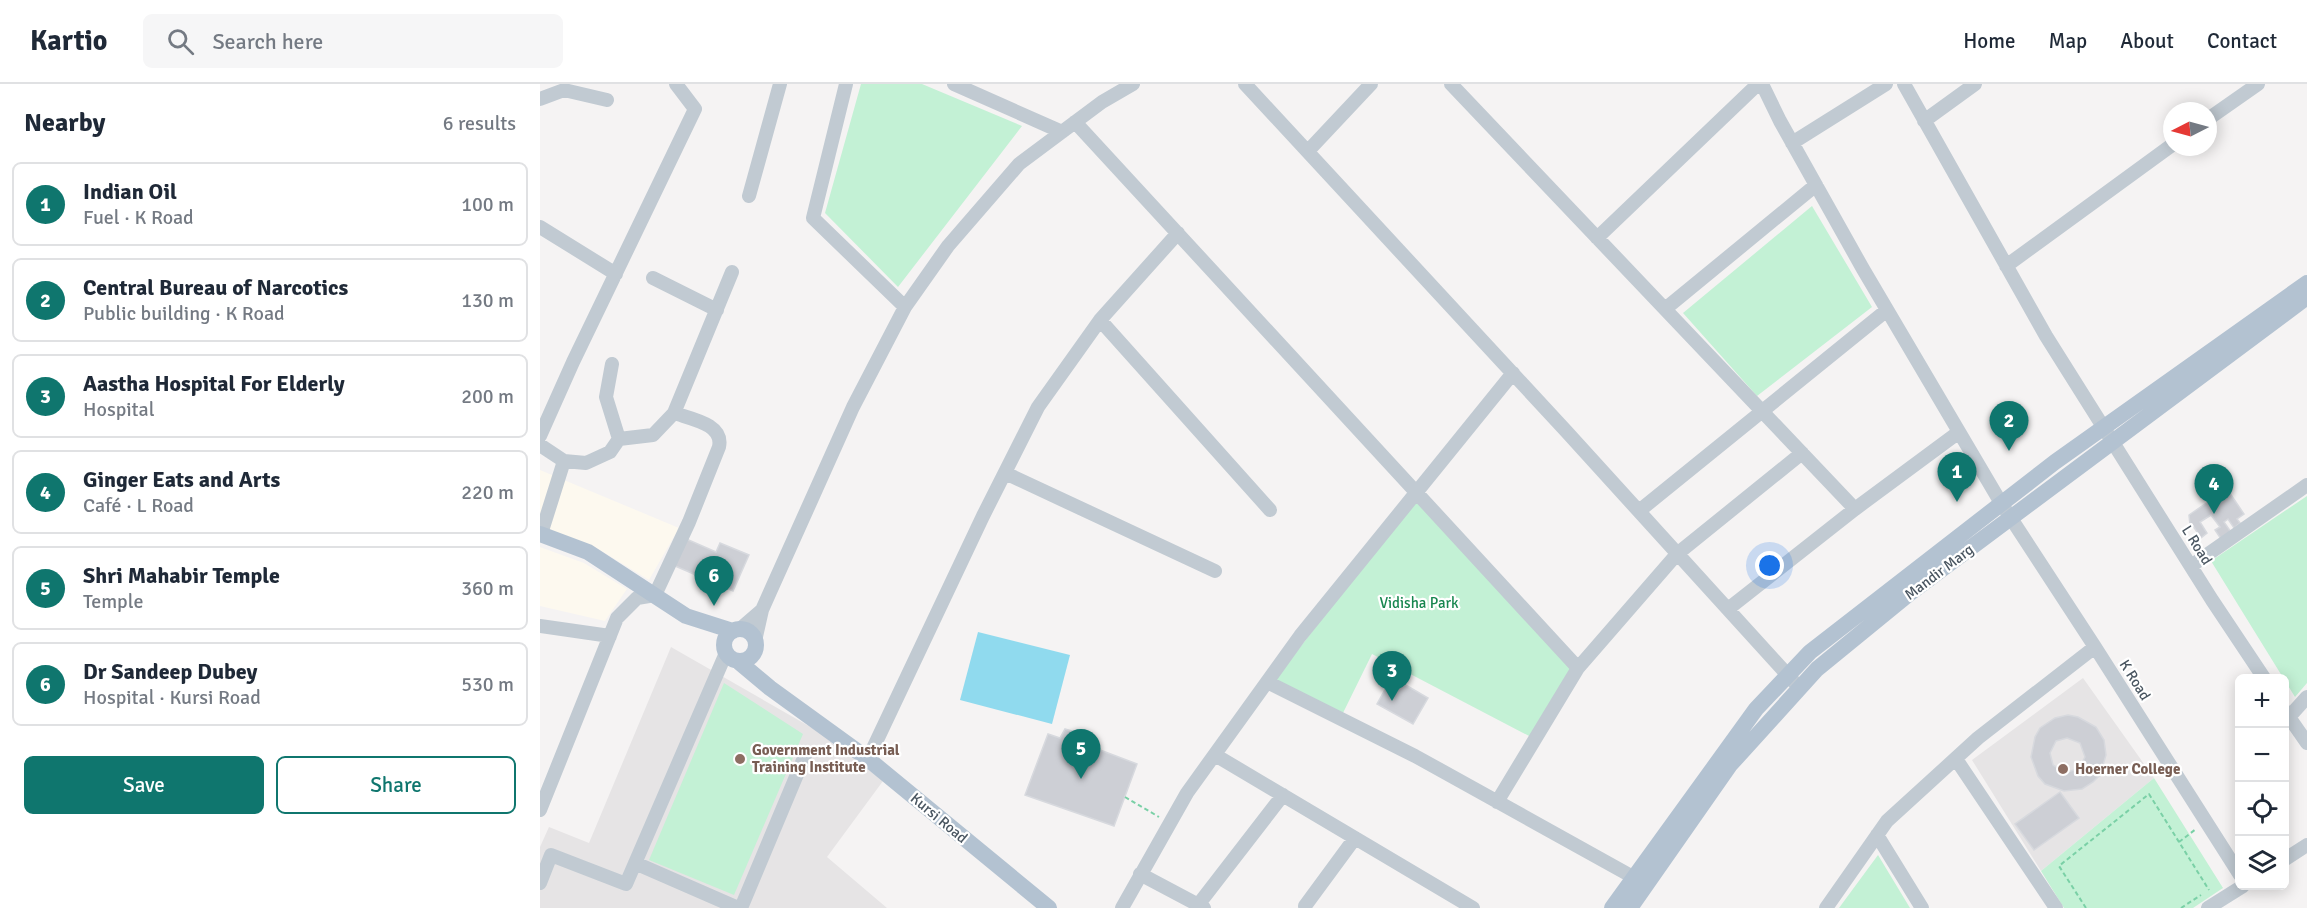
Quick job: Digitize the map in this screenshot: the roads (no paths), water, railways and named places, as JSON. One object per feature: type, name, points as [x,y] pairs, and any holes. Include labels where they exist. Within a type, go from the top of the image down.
[{"type":"main road","points":[[1612,908],[1640,881],[1756,709],[1810,652],[2001,503],[2109,434],[2307,283]]},
{"type":"main road","name":"Mandir Marg","points":[[1630,908],[1640,881],[1730,765],[1817,669],[1910,593],[2010,518],[2109,434],[2307,297]]},
{"type":"main road","points":[[540,534],[588,552],[655,595],[686,616],[770,688]]},
{"type":"main road","points":[[686,616],[750,632],[755,647],[748,660],[729,655]]},
{"type":"main road","points":[[729,655],[725,638],[736,630]]},
{"type":"main road","name":"Kursi Road","points":[[755,647],[770,688],[868,759],[1049,908]]},
{"type":"street","points":[[540,436],[695,108],[676,84]]},
{"type":"street","points":[[749,196],[780,84]]},
{"type":"street","points":[[846,84],[813,218],[905,307]]},
{"type":"street","points":[[954,84],[1062,132]]},
{"type":"street","points":[[755,647],[762,610],[854,407],[905,307],[948,246],[1019,164],[1102,102],[1133,84]]},
{"type":"street","points":[[1245,84],[1799,688]]},
{"type":"street","points":[[1308,151],[1371,84]]},
{"type":"street","points":[[1451,84],[1855,509]]},
{"type":"street","points":[[1597,238],[1760,84]]},
{"type":"street","name":"K Road","points":[[1760,84],[1887,310],[2010,518],[2235,867]]},
{"type":"street","points":[[1792,143],[1886,84]]},
{"type":"street","name":"L Road","points":[[1904,84],[2046,336],[2261,674]]},
{"type":"street","points":[[1924,121],[1975,84]]},
{"type":"street","points":[[2217,113],[2258,84]]},
{"type":"street","points":[[540,99],[564,90],[607,100]]},
{"type":"street","points":[[1075,122],[1578,668]]},
{"type":"street","points":[[2007,266],[2163,152]]},
{"type":"street","points":[[1665,309],[1816,185]]},
{"type":"street","points":[[540,227],[616,274]]},
{"type":"street","points":[[868,759],[1038,407],[1100,320],[1178,233]]},
{"type":"street","points":[[540,445],[564,461],[586,462],[610,452],[619,439],[653,435],[674,412],[732,272]]},
{"type":"street","points":[[653,278],[717,310]]},
{"type":"street","points":[[1639,511],[1887,310]]},
{"type":"street","points":[[1100,320],[1270,510]]},
{"type":"street","points":[[612,364],[606,397],[619,439]]},
{"type":"street","points":[[1122,908],[1187,793],[1300,636],[1513,374]]},
{"type":"street","points":[[540,810],[617,618],[637,598],[655,595],[689,522],[721,440],[712,427],[674,412]]},
{"type":"street","points":[[1728,609],[1855,509],[1959,432]]},
{"type":"street","points":[[1497,802],[1578,668],[1677,554],[1802,453]]},
{"type":"street","points":[[540,534],[564,461]]},
{"type":"street","points":[[1005,473],[1215,571]]},
{"type":"street","points":[[2191,566],[2307,485]]},
{"type":"street","points":[[736,630],[762,610]]},
{"type":"street","points":[[540,626],[610,636]]},
{"type":"street","points":[[1826,908],[1887,821],[1978,738],[2095,647]]},
{"type":"street","points":[[540,883],[552,855],[626,884],[729,655]]},
{"type":"street","points":[[1267,682],[1415,756],[1640,881]]},
{"type":"street","points":[[2289,712],[2307,698]]},
{"type":"street","points":[[2289,717],[2307,744]]},
{"type":"street","points":[[635,863],[740,908],[806,753]]},
{"type":"street","points":[[1215,755],[1473,908]]},
{"type":"street","points":[[1956,759],[2056,908]]},
{"type":"street","points":[[1140,874],[1201,907],[1283,795]]},
{"type":"street","points":[[1878,835],[1922,908]]},
{"type":"street","points":[[1305,906],[1355,838]]},
{"type":"street","points":[[2289,857],[2307,845]]},
{"type":"street","points":[[2208,908],[2235,890]]},
{"type":"water","points":[[978,632],[1070,655],[1052,724],[960,700]]},
{"type":"place","name":"Central Bureau of Narcotics","points":[[2009,451]]},
{"type":"place","name":"Indian Oil","points":[[1957,502]]},
{"type":"place","name":"Ginger Eats and Arts","points":[[2214,514]]},
{"type":"place","name":"Dr Sandeep Dubey","points":[[714,606]]},
{"type":"place","name":"Aastha Hospital For Elderly","points":[[1392,701]]},
{"type":"place","name":"Government Industrial Training Institute","points":[[740,759]]},
{"type":"place","name":"Hoerner College","points":[[2063,769]]},
{"type":"place","name":"Shri Mahabir Temple","points":[[1081,779]]},
{"type":"park label","name":"Vidisha Park","points":[[1419,603]]}]
